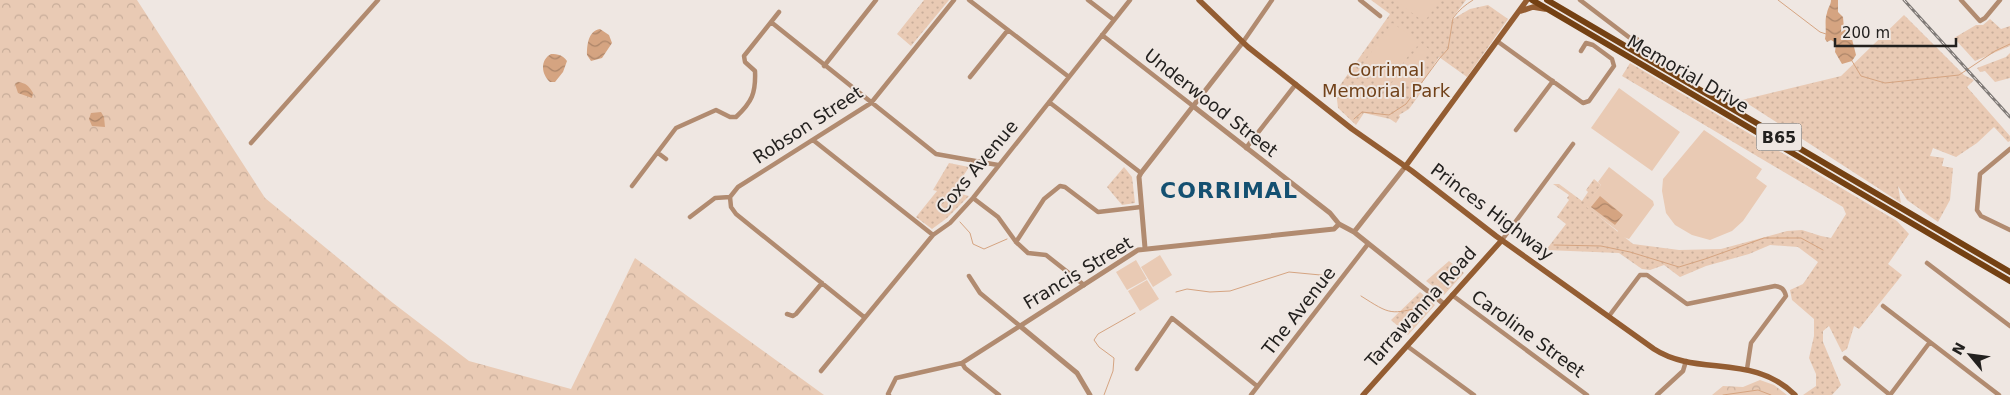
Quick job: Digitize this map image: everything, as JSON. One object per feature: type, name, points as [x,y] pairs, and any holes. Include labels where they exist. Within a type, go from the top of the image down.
[{"type":"main road","points":[[1405,166],[1527,0]]},
{"type":"main road","name":"Memorial Drive","points":[[1532,0],[2010,281]]},
{"type":"main road","name":"Memorial Drive","points":[[1547,0],[2010,272]]},
{"type":"main road","name":"Princes Highway","points":[[1202,1],[1243,42],[1352,129],[1405,166],[1502,240],[1660,353],[1686,361],[1747,369],[1770,377],[1795,395]]},
{"type":"main road","points":[[1516,15],[1523,9],[1533,7],[1550,10]]},
{"type":"main road","name":"Tarrawanna Road","points":[[1363,395],[1502,240]]},
{"type":"street","points":[[252,143],[378,0]]},
{"type":"street","points":[[824,66],[876,0]]},
{"type":"street","name":"Robson Street","points":[[730,197],[738,186],[871,104],[954,0]]},
{"type":"street","points":[[969,0],[1069,77]]},
{"type":"street","points":[[1088,0],[1114,20]]},
{"type":"street","name":"Coxs Avenue","points":[[821,371],[933,235],[950,223],[973,198],[1130,0]]},
{"type":"street","points":[[1145,248],[1139,177],[1141,173],[1243,42],[1272,0]]},
{"type":"street","points":[[1360,0],[1380,16]]},
{"type":"street","points":[[1580,0],[1630,38],[1636,40]]},
{"type":"street","points":[[1961,0],[1980,21],[1985,18],[2000,0]]},
{"type":"street","points":[[632,186],[678,127],[716,110],[730,117],[736,117],[746,108],[755,87],[755,71],[745,62],[744,56],[779,12]]},
{"type":"street","points":[[771,22],[871,104],[936,154],[998,166]]},
{"type":"street","points":[[970,77],[1008,30]]},
{"type":"street","name":"Underwood Street","points":[[1102,35],[1330,214],[1339,224],[1354,232],[1444,304]]},
{"type":"street","points":[[1497,41],[1583,104],[1589,100],[1614,66],[1612,59],[1594,45],[1586,43],[1581,52]]},
{"type":"street","points":[[1516,130],[1553,81]]},
{"type":"street","points":[[1246,148],[1296,84]]},
{"type":"street","points":[[1049,102],[1141,173]]},
{"type":"street","points":[[813,140],[933,235]]},
{"type":"street","points":[[1502,240],[1573,144]]},
{"type":"street","points":[[2010,149],[1980,174],[1977,210],[1981,216],[2010,230]]},
{"type":"street","points":[[658,153],[666,159]]},
{"type":"street","points":[[1354,232],[1405,166]]},
{"type":"street","points":[[1016,242],[1044,200],[1060,186],[1065,187],[1098,212],[1141,207]]},
{"type":"street","points":[[690,217],[715,198],[730,197],[736,214],[864,317]]},
{"type":"street","points":[[973,198],[998,217],[1016,242],[1028,254],[1046,255],[1084,284]]},
{"type":"street","points":[[695,213],[699,219]]},
{"type":"street","name":"Francis Street","points":[[887,395],[896,378],[962,363],[1138,250],[1334,229],[1339,224]]},
{"type":"street","name":"The Avenue","points":[[1251,395],[1368,244]]},
{"type":"street","points":[[1927,263],[2010,326]]},
{"type":"street","points":[[1609,316],[1640,275],[1647,275],[1687,304],[1775,286],[1781,287],[1786,296],[1752,341],[1747,369]]},
{"type":"street","points":[[969,276],[980,293],[1077,373],[1090,395]]},
{"type":"street","points":[[787,314],[794,319],[822,283]]},
{"type":"street","name":"Caroline Street","points":[[1452,295],[1587,395]]},
{"type":"street","points":[[1883,306],[1999,395]]},
{"type":"street","points":[[1137,369],[1172,318],[1258,386]]},
{"type":"street","points":[[1845,358],[1890,395],[1930,342]]},
{"type":"street","points":[[1407,346],[1474,395]]},
{"type":"street","points":[[1657,395],[1683,372],[1686,361]]},
{"type":"street","points":[[962,363],[965,368],[999,395]]},
{"type":"green space","points":[[0,0],[137,0],[265,198],[393,303],[469,361],[571,389],[635,258],[824,395],[0,395]]},
{"type":"green space","points":[[924,0],[949,0],[911,46],[897,34]]},
{"type":"green space","name":"Corrimal Memorial Park","points":[[1371,0],[1466,0],[1451,20],[1470,9],[1488,5],[1508,19],[1467,77],[1439,57],[1420,86],[1422,91],[1409,109],[1399,115],[1400,117],[1396,123],[1390,119],[1364,113],[1356,125],[1338,108],[1336,91],[1390,14]]},
{"type":"green space","points":[[1395,0],[1441,0],[1424,22]]},
{"type":"green space","points":[[1904,15],[1964,75],[1974,80],[1967,87],[2010,136],[2010,141],[2008,142],[1994,127],[1977,143],[1956,157],[1933,148],[1930,156],[1944,158],[1942,166],[1953,168],[1950,200],[1938,222],[1907,200],[1898,186],[1901,203],[1742,100],[1841,76]]},
{"type":"green space","points":[[1990,19],[2001,29],[2010,26],[2010,46],[1975,61],[1954,38],[1976,25],[1983,25]]},
{"type":"green space","points":[[1392,23],[1419,41],[1386,87],[1360,68]]},
{"type":"green space","points":[[1421,43],[1430,50],[1415,71],[1405,64]]},
{"type":"green space","points":[[2010,53],[2010,78],[1995,82],[1985,71],[1980,72],[1977,68],[2006,57]]},
{"type":"green space","points":[[1630,63],[1897,221],[1909,234],[1888,264],[1902,275],[1859,329],[1854,326],[1847,349],[1842,352],[1829,326],[1823,331],[1823,342],[1841,385],[1832,395],[1803,395],[1816,386],[1816,374],[1809,358],[1814,336],[1814,319],[1792,300],[1790,290],[1803,284],[1818,262],[1798,247],[1770,245],[1749,254],[1706,266],[1680,277],[1664,265],[1650,270],[1642,269],[1619,253],[1546,250],[1566,224],[1557,217],[1569,200],[1567,198],[1569,195],[1553,184],[1559,184],[1582,201],[1588,192],[1586,190],[1594,179],[1601,185],[1586,206],[1633,244],[1679,250],[1721,249],[1787,231],[1802,230],[1831,238],[1846,214],[1843,207],[1622,76]]},
{"type":"green space","points":[[1404,66],[1413,73],[1398,95],[1388,88]]},
{"type":"green space","points":[[1619,88],[1680,132],[1652,171],[1591,128]]},
{"type":"green space","points":[[1704,130],[1762,169],[1756,178],[1767,186],[1743,221],[1732,231],[1710,240],[1692,235],[1675,225],[1666,213],[1662,191],[1663,179]]},
{"type":"green space","points":[[949,163],[969,167],[953,192],[969,196],[947,218],[932,229],[916,217],[937,191],[933,190]]},
{"type":"green space","points":[[1124,167],[1132,177],[1135,203],[1122,205],[1107,187]]},
{"type":"green space","points":[[1609,167],[1653,201],[1654,205],[1629,239],[1617,235],[1618,231],[1585,206],[1601,185],[1598,182]]},
{"type":"green space","points":[[1160,255],[1172,275],[1153,287],[1141,267]]},
{"type":"green space","points":[[1136,260],[1147,279],[1127,290],[1116,272]]},
{"type":"green space","points":[[1449,261],[1464,273],[1444,295],[1426,281]]},
{"type":"green space","points":[[1147,280],[1159,299],[1140,311],[1128,291]]},
{"type":"green space","points":[[1420,292],[1435,305],[1408,335],[1391,320]]},
{"type":"green space","points":[[1760,380],[1774,385],[1787,395],[1712,395],[1723,386],[1743,387]]},
{"type":"water","points":[[1831,0],[1838,0],[1838,12],[1843,17],[1844,29],[1851,35],[1856,55],[1852,61],[1842,64],[1835,52],[1836,43],[1831,40],[1827,42],[1825,39],[1826,16]]},
{"type":"water","points":[[600,29],[609,35],[612,43],[602,58],[591,61],[587,55],[589,39],[593,32]]},
{"type":"water","points":[[551,54],[560,55],[567,61],[563,72],[555,82],[550,82],[543,71],[543,63]]},
{"type":"water","points":[[18,82],[29,87],[33,93],[32,98],[18,93],[15,84]]},
{"type":"water","points":[[101,112],[104,117],[105,127],[92,126],[89,119],[91,113]]},
{"type":"water","points":[[1600,196],[1623,215],[1615,225],[1591,207]]},
{"type":"waterway","points":[[1354,119],[1362,112],[1389,115],[1406,104],[1448,49],[1453,18],[1473,0]]},
{"type":"waterway","points":[[1778,0],[1820,32],[1826,34]]},
{"type":"waterway","points":[[1852,61],[1861,76],[1885,83],[1959,75],[1995,51],[2010,44]]},
{"type":"waterway","points":[[960,222],[970,233],[973,244],[984,249],[1007,239]]},
{"type":"waterway","points":[[1554,245],[1601,246],[1630,252],[1679,267],[1764,238],[1801,238],[1823,250]]},
{"type":"waterway","points":[[1176,292],[1187,289],[1210,292],[1230,291],[1289,272],[1331,276]]},
{"type":"waterway","points":[[1361,296],[1391,312],[1425,306]]},
{"type":"waterway","points":[[1104,395],[1113,371],[1114,358],[1099,347],[1094,340],[1098,334],[1135,313]]},
{"type":"waterway","points":[[1723,395],[1758,390],[1771,395]]},
{"type":"railway","points":[[1904,0],[2010,117]]},
{"type":"district","name":"CORRIMAL","points":[[1229,190]]}]
